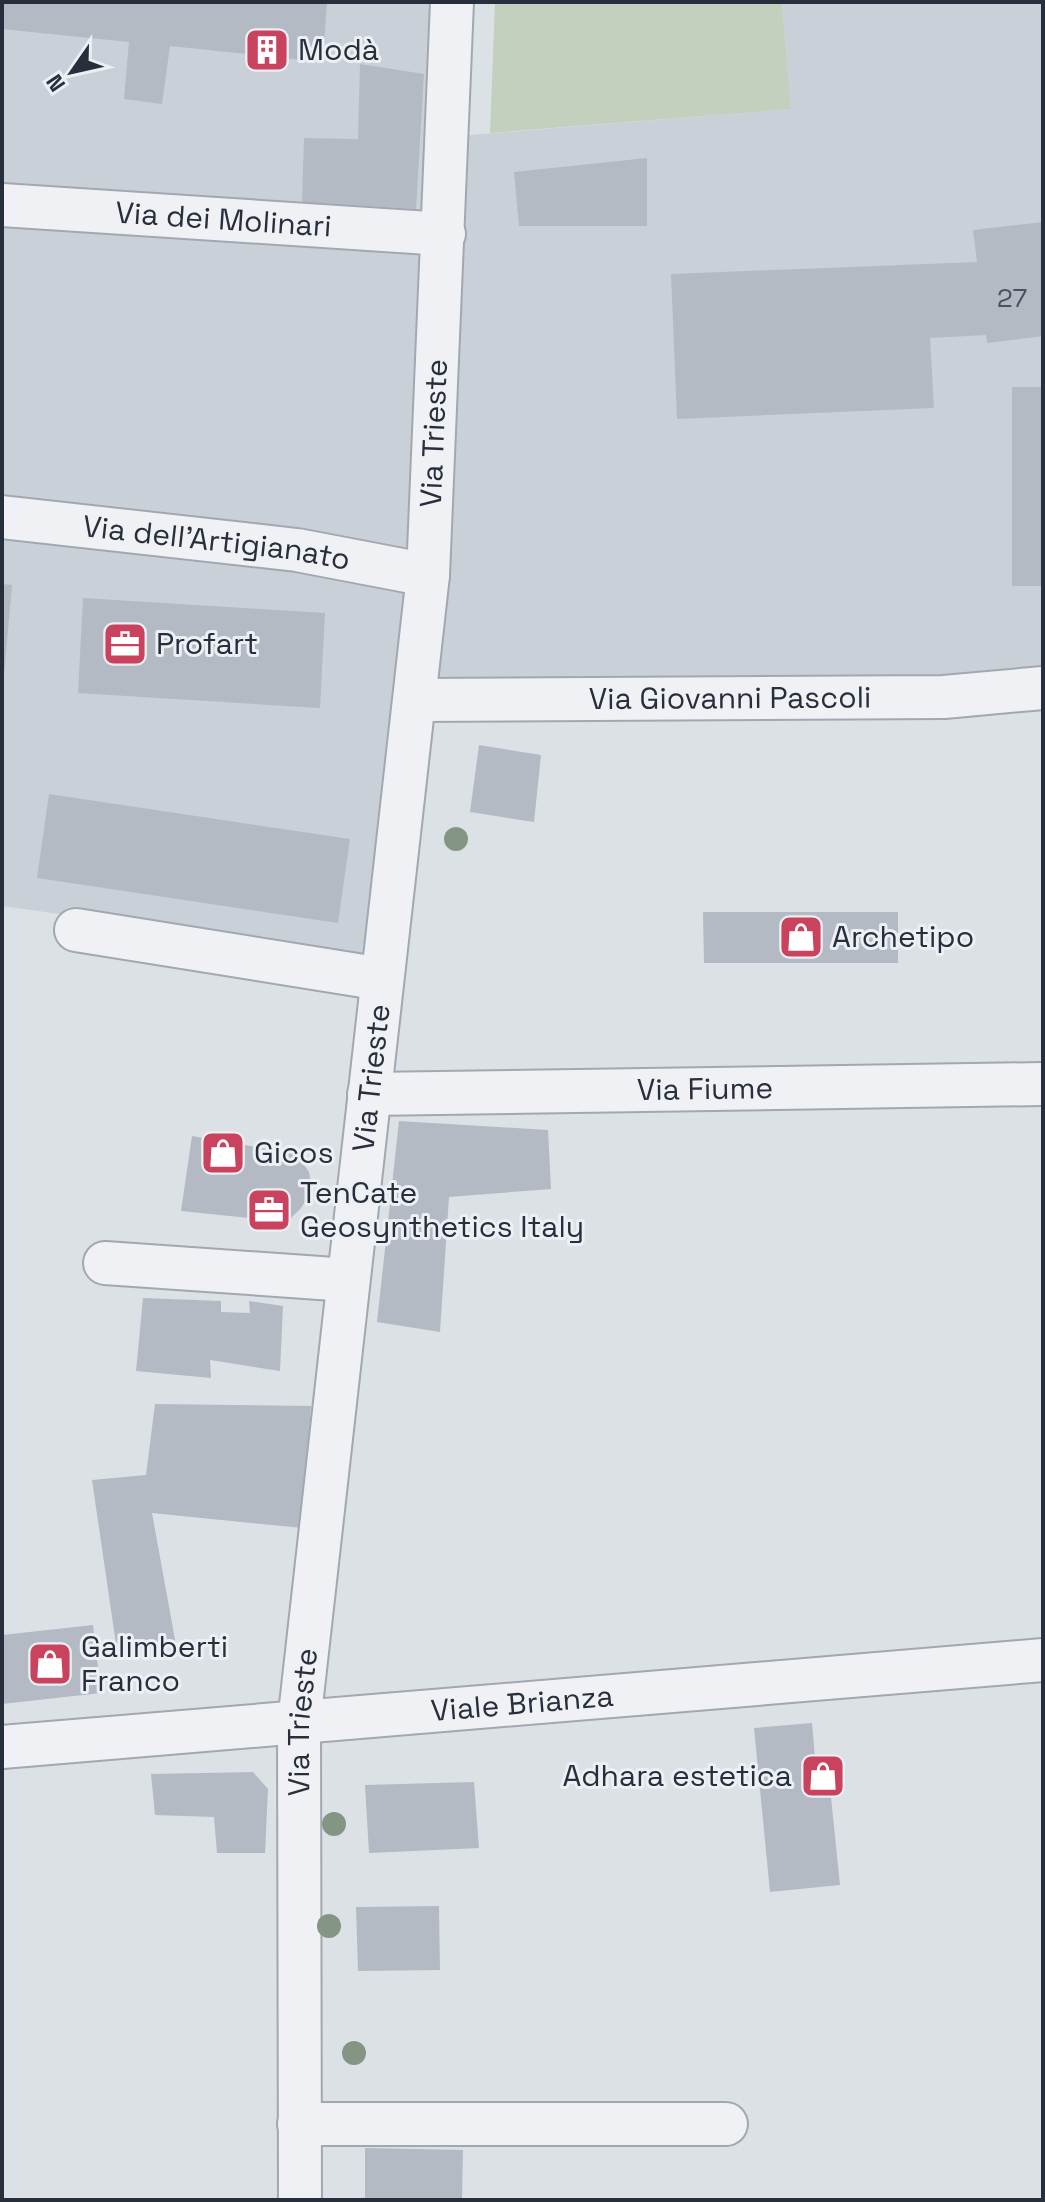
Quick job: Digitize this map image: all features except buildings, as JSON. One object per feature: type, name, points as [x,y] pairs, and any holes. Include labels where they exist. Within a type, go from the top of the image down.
[{"type":"street","name":"Via Trieste","points":[[300,2200],[299,1723],[428,575],[452,2]]},
{"type":"street","name":"Via dei Molinari","points":[[2,205],[444,234]]},
{"type":"street","name":"Via dell'Artigianato","points":[[2,517],[297,550],[428,575]]},
{"type":"street","name":"Via Giovanni Pascoli","points":[[416,700],[944,697],[1043,688]]},
{"type":"street","points":[[76,930],[382,979]]},
{"type":"street","name":"Via Fiume","points":[[369,1094],[1043,1084]]},
{"type":"street","points":[[105,1263],[348,1280]]},
{"type":"street","name":"Viale Brianza","points":[[2,1747],[1043,1660]]},
{"type":"street","points":[[299,2124],[726,2124]]},
{"type":"shaded area","points":[[2,2],[437,2],[416,559],[367,957],[2,906]]},
{"type":"shaded area","points":[[782,2],[1043,2],[1043,680],[422,695],[458,136],[791,109]]},
{"type":"green space","points":[[495,2],[782,2],[791,109],[490,133]]},
{"type":"place","name":"Modà","points":[[267,50]]},
{"type":"place","name":"Profart","points":[[125,644]]},
{"type":"place","name":"Archetipo","points":[[801,937]]},
{"type":"place","name":"Gicos","points":[[223,1153]]},
{"type":"place","name":"TenCate Geosynthetics Italy","points":[[269,1210]]},
{"type":"place","name":"Galimberti Franco","points":[[50,1664]]},
{"type":"place","name":"Adhara estetica","points":[[823,1776]]}]
